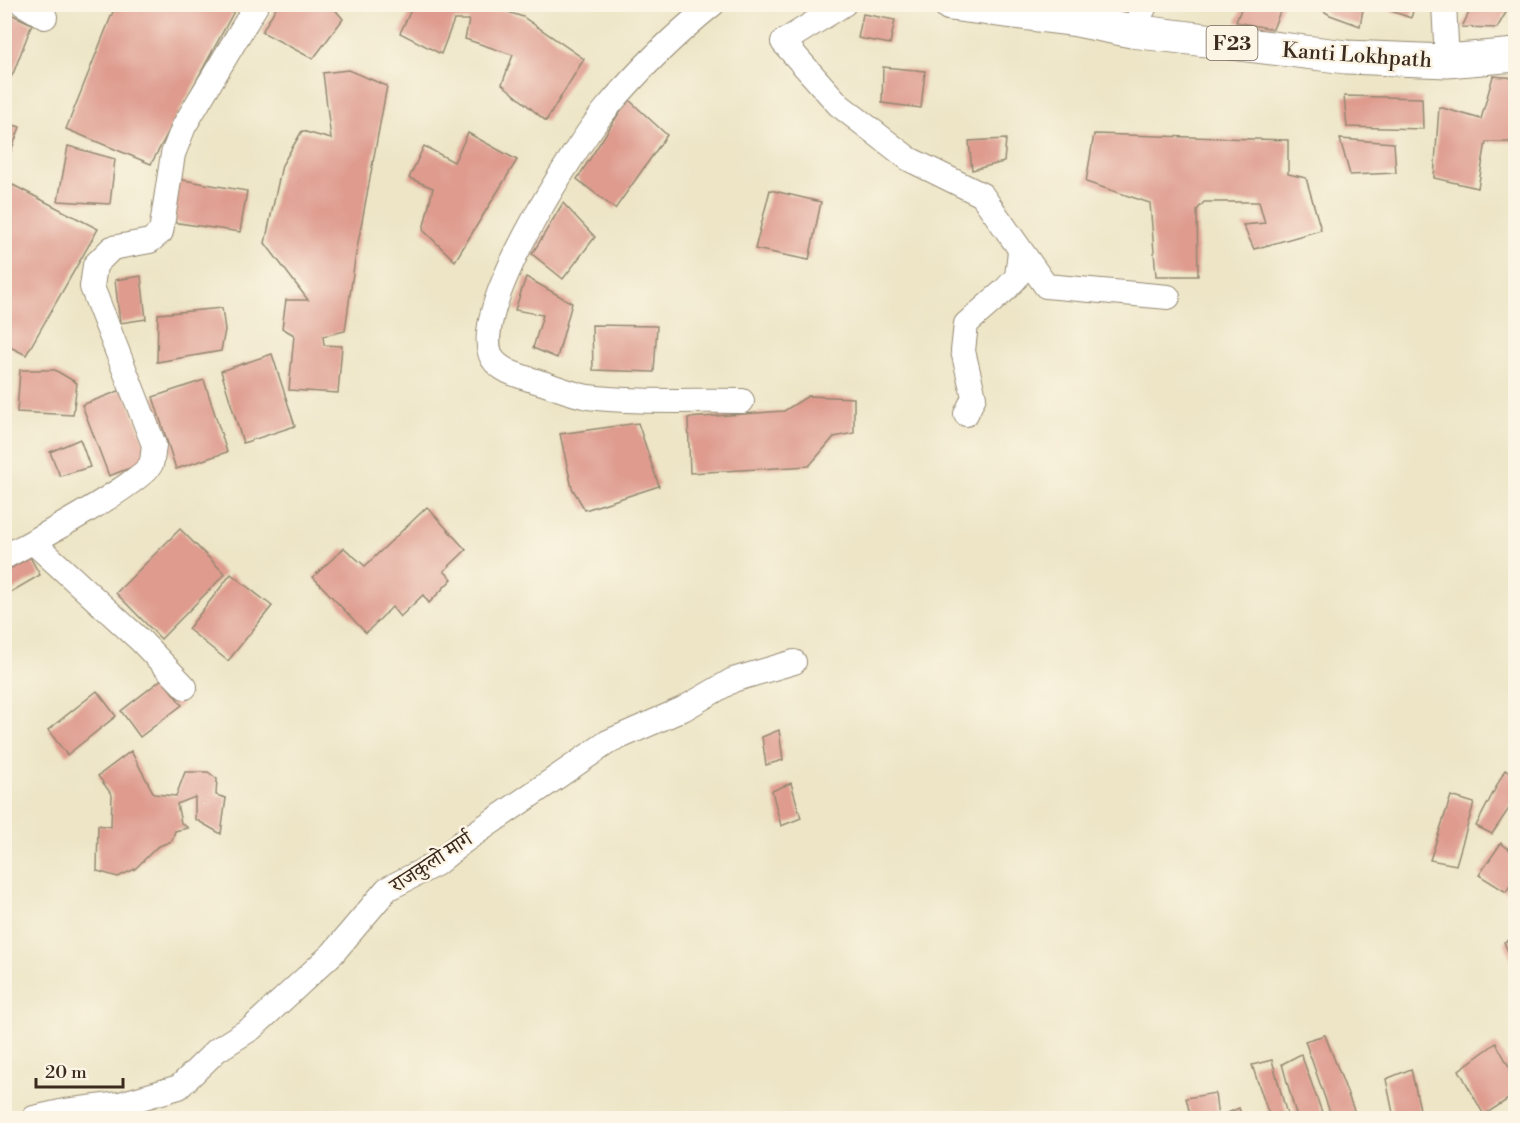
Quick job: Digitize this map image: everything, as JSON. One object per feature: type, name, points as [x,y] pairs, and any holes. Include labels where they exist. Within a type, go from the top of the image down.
[{"type":"main road","name":"Kanti Lokhpath","points":[[950,4],[1077,20],[1139,18],[1346,57],[1447,61],[1515,55]]},
{"type":"street","points":[[23,4],[45,17]]},
{"type":"street","points":[[4,557],[100,503],[151,465],[154,446],[92,287],[95,265],[112,248],[150,241],[160,232],[173,154],[184,126],[257,4]]},
{"type":"street","points":[[712,4],[672,37],[605,111],[556,182],[513,257],[492,316],[487,344],[495,361],[513,374],[587,396],[742,400]]},
{"type":"street","points":[[844,4],[783,42],[839,105],[909,159],[982,195],[1046,286],[1168,297]]},
{"type":"street","points":[[1444,4],[1447,61]]},
{"type":"street","points":[[966,414],[974,396],[963,351],[966,324],[1017,277],[1020,251]]},
{"type":"street","points":[[33,542],[141,641],[185,687]]},
{"type":"street","name":"राजकुलो मार्ग","points":[[33,1119],[65,1111],[120,1104],[179,1087],[217,1050],[252,1028],[333,953],[387,889],[436,864],[608,742],[683,709],[734,680],[794,662]]},
{"type":"building","points":[[116,4],[238,4],[151,164],[66,129]]},
{"type":"building","points":[[278,4],[334,4],[333,7],[343,19],[313,59],[262,32]]},
{"type":"building","points":[[414,4],[484,4],[523,17],[584,59],[546,121],[502,84],[513,55],[465,39],[469,20],[454,20],[441,54],[400,33]]},
{"type":"building","points":[[1100,4],[1114,4],[1111,11]]},
{"type":"building","points":[[1243,4],[1283,4],[1273,29],[1236,22]]},
{"type":"building","points":[[1312,4],[1364,4],[1360,26],[1330,15]]},
{"type":"building","points":[[1371,4],[1415,4],[1411,18]]},
{"type":"building","points":[[1473,4],[1511,4],[1497,28],[1462,27]]},
{"type":"building","points":[[4,11],[32,24],[13,74],[4,88]]},
{"type":"building","points":[[863,14],[895,20],[890,44],[858,38]]},
{"type":"building","points":[[883,67],[925,71],[921,108],[882,103]]},
{"type":"building","points":[[348,70],[387,86],[355,259],[345,331],[323,336],[324,345],[342,346],[338,393],[289,390],[294,335],[282,328],[286,300],[308,300],[265,243],[282,165],[302,131],[331,139],[323,73]]},
{"type":"building","points":[[1493,76],[1516,78],[1516,142],[1486,142],[1478,188],[1434,178],[1439,107],[1481,119]]},
{"type":"building","points":[[1344,96],[1422,98],[1423,129],[1347,127]]},
{"type":"building","points":[[628,99],[667,135],[615,209],[577,179]]},
{"type":"building","points":[[4,122],[20,127],[5,167],[4,167]]},
{"type":"building","points":[[468,133],[517,160],[455,261],[423,230],[433,188],[409,178],[424,146],[454,162]]},
{"type":"building","points":[[1094,134],[1288,140],[1288,174],[1306,178],[1321,230],[1254,249],[1243,225],[1265,223],[1259,202],[1204,202],[1197,210],[1198,276],[1156,276],[1150,203],[1086,182]]},
{"type":"building","points":[[1006,139],[1004,162],[972,170],[969,141]]},
{"type":"building","points":[[1340,139],[1394,143],[1396,173],[1350,175]]},
{"type":"building","points":[[68,146],[115,159],[110,204],[58,201]]},
{"type":"building","points":[[177,179],[247,191],[240,232],[172,222]]},
{"type":"building","points":[[13,185],[98,229],[26,355],[4,344],[4,204]]},
{"type":"building","points":[[770,190],[821,202],[809,260],[755,249]]},
{"type":"building","points":[[563,203],[595,237],[563,279],[532,254]]},
{"type":"building","points":[[141,276],[146,319],[120,323],[115,280]]},
{"type":"building","points":[[526,277],[572,303],[557,358],[533,348],[543,315],[515,310]]},
{"type":"building","points":[[222,308],[225,330],[221,351],[157,362],[158,314]]},
{"type":"building","points":[[592,325],[657,326],[654,372],[593,370]]},
{"type":"building","points":[[272,354],[295,426],[243,443],[221,371]]},
{"type":"building","points":[[20,370],[55,370],[77,383],[73,415],[17,412]]},
{"type":"building","points":[[204,380],[227,452],[176,469],[153,397]]},
{"type":"building","points":[[124,389],[151,460],[109,476],[82,405]]},
{"type":"building","points":[[808,396],[854,398],[854,433],[834,437],[809,466],[690,473],[688,418],[784,411]]},
{"type":"building","points":[[638,423],[659,486],[585,510],[572,488],[560,434]]},
{"type":"building","points":[[80,439],[90,467],[60,476],[50,452]]},
{"type":"building","points":[[427,507],[466,550],[444,571],[452,579],[429,603],[423,595],[400,617],[392,607],[366,633],[313,577],[344,548],[365,566]]},
{"type":"building","points":[[180,529],[225,574],[161,639],[116,593]]},
{"type":"building","points":[[30,557],[40,575],[4,596],[4,572]]},
{"type":"building","points":[[231,574],[272,606],[228,661],[188,629]]},
{"type":"building","points":[[162,679],[182,705],[140,737],[121,711]]},
{"type":"building","points":[[97,691],[116,716],[67,755],[48,730]]},
{"type":"building","points":[[779,730],[783,760],[766,765],[762,737]]},
{"type":"building","points":[[131,751],[154,794],[176,796],[185,772],[208,772],[217,779],[216,795],[226,798],[221,834],[195,819],[195,797],[177,804],[181,823],[188,828],[175,831],[172,841],[157,847],[135,869],[118,877],[97,871],[98,825],[111,827],[112,795],[98,776]]},
{"type":"building","points":[[1505,770],[1516,777],[1516,798],[1492,834],[1476,826]]},
{"type":"building","points":[[791,783],[801,818],[781,826],[772,791]]},
{"type":"building","points":[[1451,796],[1474,803],[1456,865],[1430,860]]},
{"type":"building","points":[[1501,843],[1516,855],[1516,876],[1506,892],[1479,875]]},
{"type":"building","points":[[1516,936],[1516,968],[1515,968],[1504,942]]},
{"type":"building","points":[[1325,1035],[1357,1118],[1332,1118],[1305,1041]]},
{"type":"building","points":[[1496,1043],[1511,1070],[1516,1066],[1516,1094],[1484,1115],[1459,1070]]},
{"type":"building","points":[[1301,1054],[1323,1115],[1297,1118],[1282,1064]]},
{"type":"building","points":[[1272,1060],[1288,1118],[1270,1118],[1252,1065]]},
{"type":"building","points":[[1411,1069],[1422,1118],[1394,1118],[1386,1079]]},
{"type":"building","points":[[1215,1093],[1218,1118],[1191,1118],[1186,1098]]},
{"type":"building","points":[[1239,1108],[1242,1118],[1216,1118]]}]
